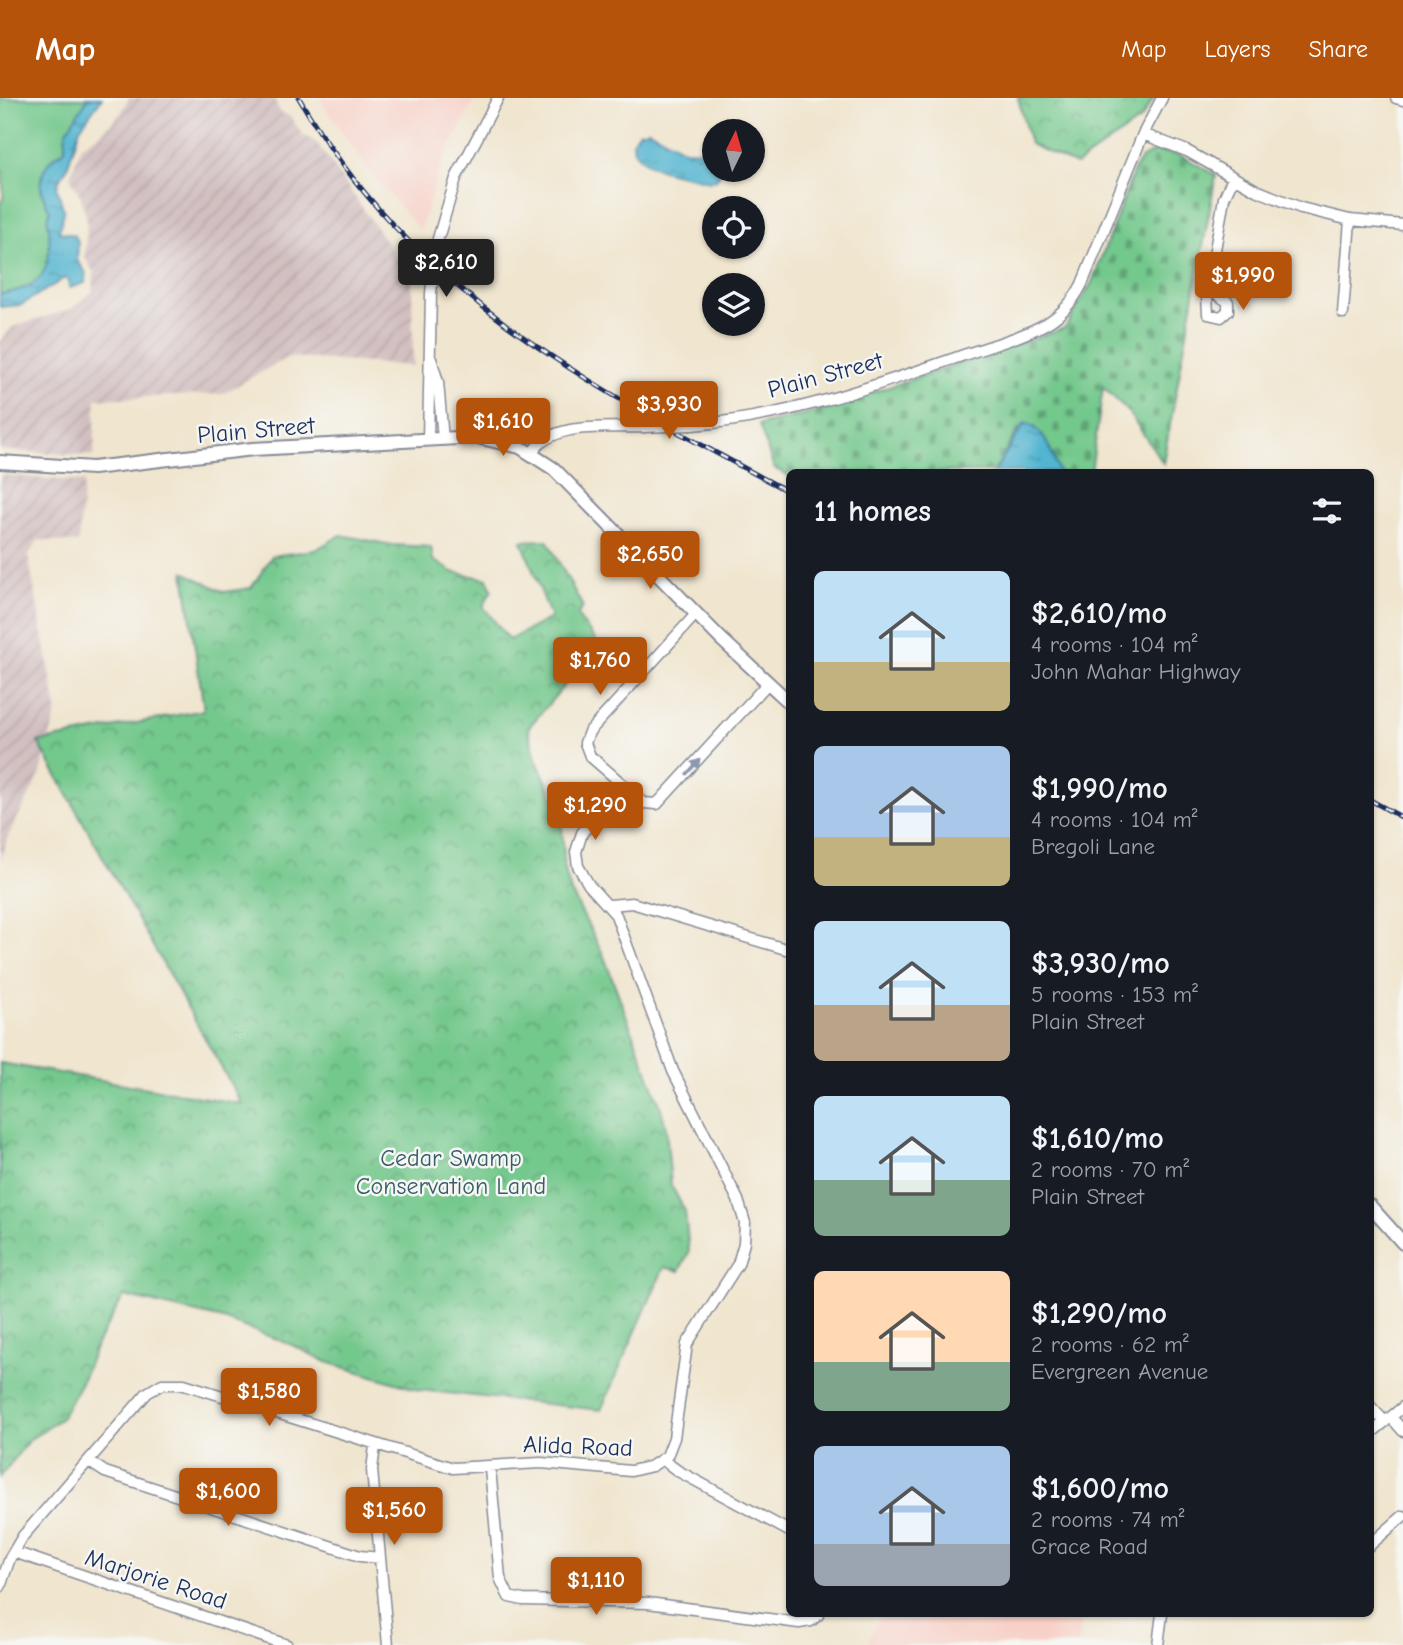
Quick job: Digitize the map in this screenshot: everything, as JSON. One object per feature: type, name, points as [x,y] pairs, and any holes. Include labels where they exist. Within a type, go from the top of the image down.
[{"type":"main road","name":"Plain Street","points":[[0,462],[93,468],[232,451],[491,438],[531,453]]},
{"type":"main road","points":[[531,453],[559,474],[696,614],[786,699]]},
{"type":"main road","points":[[1374,1210],[1403,1242]]},
{"type":"street","points":[[428,440],[431,281],[438,236],[445,209],[467,155],[498,98]]},
{"type":"street","name":"Plain Street","points":[[531,453],[543,439],[557,432],[691,425],[757,416],[853,391],[1006,340],[1052,320],[1068,306],[1082,284],[1143,134],[1162,98]]},
{"type":"street","points":[[1396,98],[1403,100]]},
{"type":"street","points":[[1143,134],[1187,151],[1233,178],[1301,208],[1350,220],[1403,225]]},
{"type":"street","points":[[1208,288],[1225,299],[1228,306],[1223,316],[1211,317],[1206,309],[1208,288],[1224,198],[1233,178]]},
{"type":"street","points":[[1343,313],[1350,220]]},
{"type":"street","points":[[431,359],[438,382],[443,439]]},
{"type":"street","points":[[696,614],[587,736],[585,747],[588,753],[643,803],[661,802],[768,683]]},
{"type":"street","points":[[623,784],[582,833],[576,852],[578,866],[585,879],[610,905],[616,902],[632,902],[786,949]]},
{"type":"street","name":"Alida Road","points":[[0,1587],[13,1552],[88,1461],[147,1394],[158,1385],[171,1382],[446,1467],[490,1468],[541,1463],[631,1472],[663,1460],[674,1438],[687,1344],[738,1264],[744,1243],[745,1223],[738,1200],[673,1071],[610,905]]},
{"type":"street","points":[[1374,1431],[1403,1407]]},
{"type":"street","points":[[1374,1409],[1403,1431]]},
{"type":"street","points":[[375,1446],[372,1470],[388,1645]]},
{"type":"street","points":[[663,1460],[678,1471],[786,1529]]},
{"type":"street","points":[[88,1461],[105,1472],[360,1556],[380,1558]]},
{"type":"street","points":[[490,1468],[499,1574],[502,1588],[509,1597],[523,1601],[648,1603],[799,1623],[811,1621],[816,1617]]},
{"type":"street","points":[[1374,1541],[1403,1516]]},
{"type":"street","name":"Marjorie Road","points":[[13,1552],[287,1645]]},
{"type":"street","points":[[1158,1645],[1162,1617]]},
{"type":"shaded area","points":[[129,98],[274,98],[280,112],[291,117],[302,134],[317,143],[397,257],[412,273],[413,366],[288,357],[222,394],[96,399],[94,456],[0,450],[0,342],[12,327],[71,309],[92,292],[94,273],[85,258],[87,221],[81,197],[70,177],[81,146],[101,133],[121,113]]},
{"type":"shaded area","points":[[319,98],[476,98],[441,165],[420,231],[368,170]]},
{"type":"shaded area","points":[[0,475],[84,482],[78,543],[38,540],[28,556],[57,709],[41,773],[8,836],[0,861]]},
{"type":"shaded area","points":[[880,1617],[1082,1617],[1077,1645],[869,1645],[869,1638]]},
{"type":"green space","points":[[0,98],[88,98],[66,132],[65,150],[41,177],[41,191],[50,211],[49,255],[46,266],[36,282],[0,294],[0,204],[3,199],[3,172],[0,172]]},
{"type":"green space","points":[[1018,98],[1154,98],[1141,119],[1076,165],[1030,144]]},
{"type":"green space","points":[[1155,151],[1180,155],[1216,175],[1163,463],[1127,410],[1103,387],[1091,469],[1058,469],[1048,445],[1034,426],[1019,428],[996,469],[786,469],[786,474],[774,468],[759,425],[814,412],[1065,328],[1092,282],[1135,168],[1141,159]]},
{"type":"green space","name":"Cedar Swamp Conservation Land","points":[[341,535],[392,545],[431,547],[433,560],[453,572],[487,579],[492,590],[483,606],[509,640],[551,618],[522,541],[547,540],[583,607],[577,615],[599,645],[528,728],[536,759],[561,814],[565,871],[571,892],[603,954],[660,1105],[666,1128],[671,1185],[685,1211],[689,1252],[679,1271],[664,1267],[601,1410],[419,1390],[327,1362],[292,1345],[223,1319],[124,1296],[96,1345],[81,1382],[61,1418],[29,1440],[0,1477],[0,1063],[242,1104],[38,742],[204,710],[184,572],[224,592],[251,588],[272,556],[315,550]]},
{"type":"water","points":[[88,98],[102,98],[80,128],[67,168],[57,188],[64,211],[59,232],[74,235],[78,241],[77,260],[86,273],[85,283],[69,288],[69,281],[65,278],[21,305],[0,307],[0,294],[36,282],[46,266],[49,255],[50,211],[43,193],[42,176],[49,162],[65,150],[66,132]]},
{"type":"water","points":[[649,130],[685,150],[702,151],[702,179],[659,169],[641,159],[634,151],[633,140],[639,132]]},
{"type":"water","points":[[1025,423],[1043,436],[1058,469],[996,469]]},
{"type":"railway","points":[[299,98],[345,167],[396,228],[453,282],[514,330],[579,374],[647,415],[786,490]]},
{"type":"railway","points":[[1374,802],[1403,818]]}]
